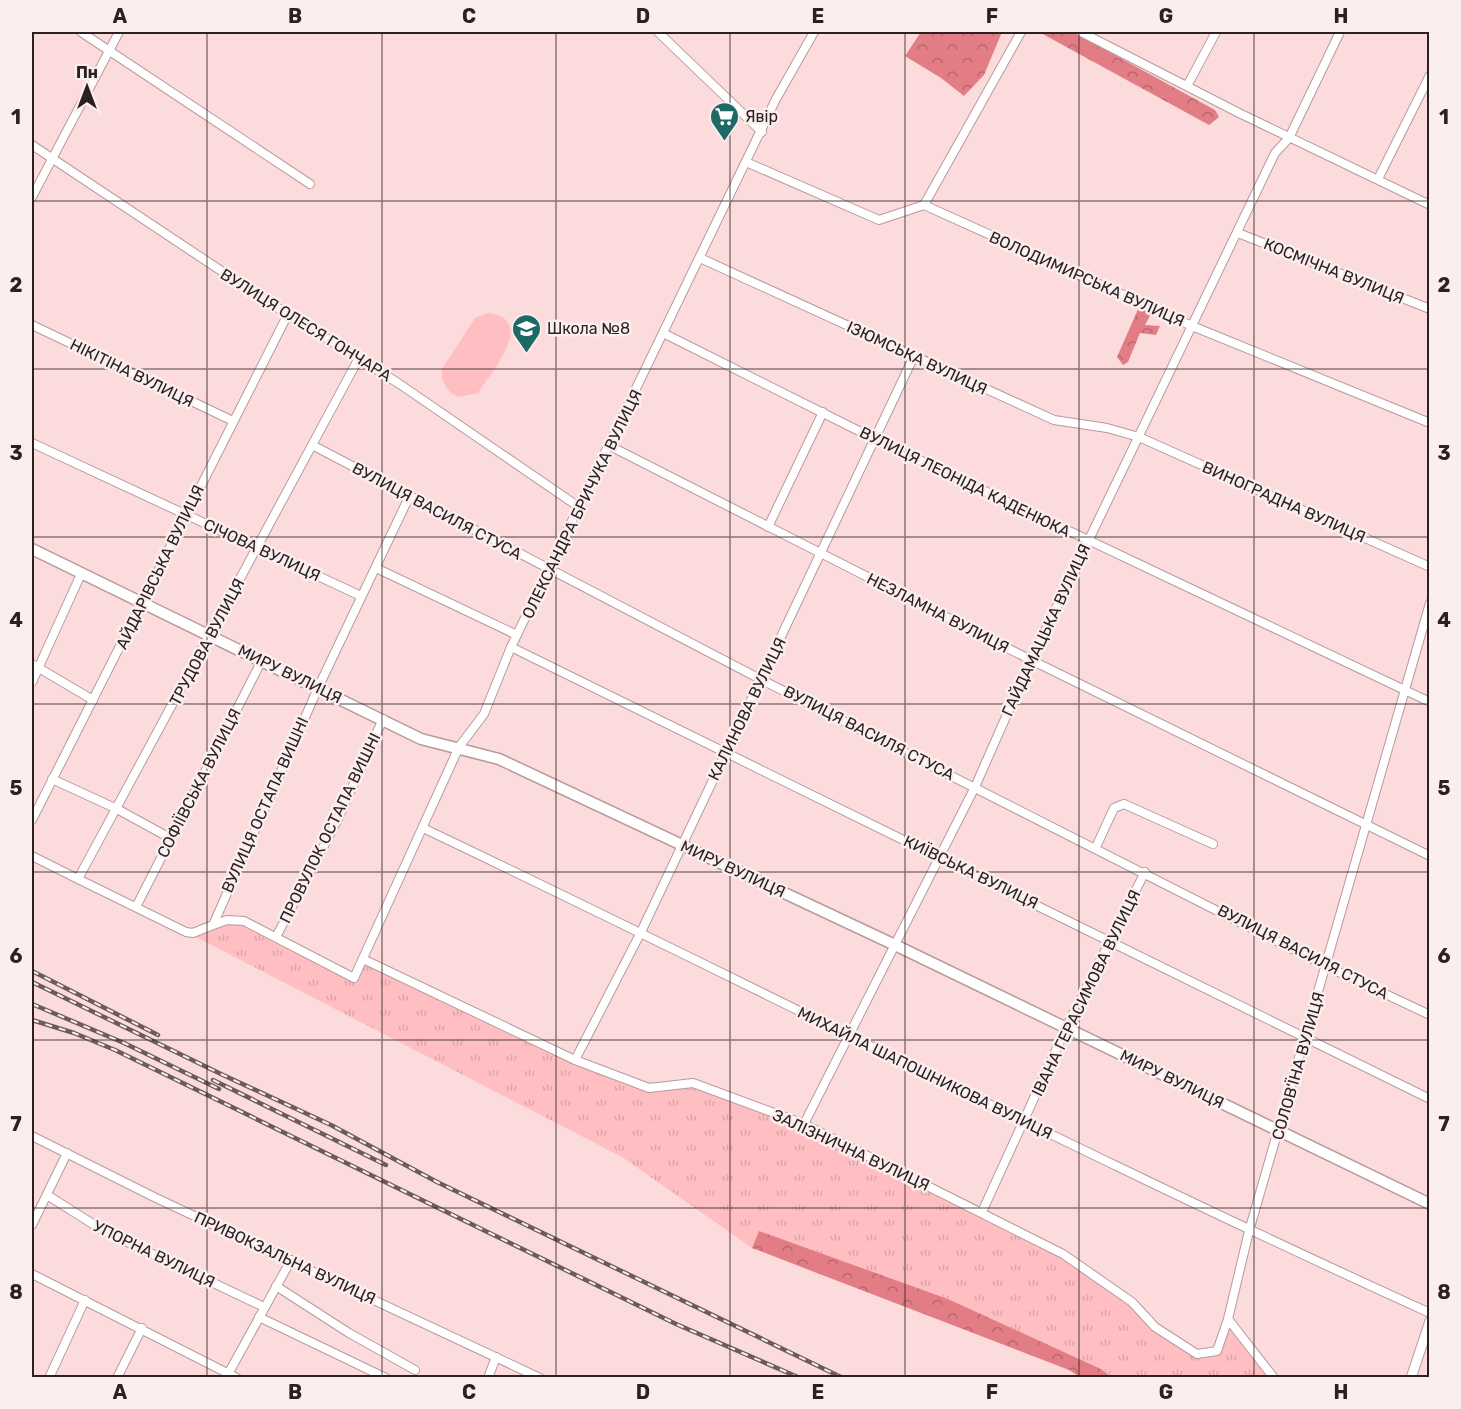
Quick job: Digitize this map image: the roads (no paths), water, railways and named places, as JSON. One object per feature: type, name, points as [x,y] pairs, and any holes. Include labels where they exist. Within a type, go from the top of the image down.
[{"type":"main road","name":"МИРУ ВУЛИЦЯ","points":[[32,549],[421,739],[499,759],[683,845],[1430,1204]]},
{"type":"street","points":[[81,32],[310,184]]},
{"type":"street","points":[[32,197],[119,32]]},
{"type":"street","points":[[658,32],[762,132]]},
{"type":"street","name":"ОЛЕКСАНДРА БРИЧУКА ВУЛИЦЯ","points":[[276,937],[354,978],[459,747],[484,714],[511,647],[776,99],[814,32]]},
{"type":"street","points":[[746,162],[879,220],[924,205],[1021,32]]},
{"type":"street","points":[[1081,32],[1098,35],[1187,86],[1289,138],[1430,205]]},
{"type":"street","points":[[1187,86],[1216,32]]},
{"type":"street","name":"ГАЙДАМАЦЬКА ВУЛИЦЯ","points":[[804,1124],[975,787],[1087,541],[1275,153],[1289,138],[1340,32]]},
{"type":"street","points":[[1378,179],[1430,75]]},
{"type":"street","name":"ВУЛИЦЯ ОЛЕСЯ ГОНЧАРА","points":[[32,145],[288,314],[359,358],[579,507]]},
{"type":"street","name":"ВОЛОДИМИРСЬКА ВУЛИЦЯ","points":[[924,205],[1192,326],[1430,423]]},
{"type":"street","name":"КОСМІЧНА ВУЛИЦЯ","points":[[1238,233],[1430,309]]},
{"type":"street","name":"ІЗЮМСЬКА ВУЛИЦЯ","points":[[700,258],[1062,423],[1107,428],[1139,437]]},
{"type":"street","name":"АЙДАРІВСЬКА ВУЛИЦЯ","points":[[32,820],[288,314]]},
{"type":"street","name":"НІКІТІНА ВУЛИЦЯ","points":[[32,325],[233,421]]},
{"type":"street","name":"ВУЛИЦЯ ЛЕОНІДА КАДЕНЮКА","points":[[664,334],[1087,541],[1430,702]]},
{"type":"street","name":"КАЛИНОВА ВУЛИЦЯ","points":[[575,1060],[683,845],[914,356]]},
{"type":"street","name":"ТРУДОВА ВУЛИЦЯ","points":[[78,879],[359,358]]},
{"type":"street","points":[[768,527],[823,412]]},
{"type":"street","name":"ВИНОГРАДНА ВУЛИЦЯ","points":[[1139,437],[1430,567]]},
{"type":"street","name":"СІЧОВА ВУЛИЦЯ","points":[[32,443],[361,596]]},
{"type":"street","name":"ВУЛИЦЯ ВАСИЛЯ СТУСА","points":[[312,445],[762,680],[1145,872],[1326,966],[1430,1015]]},
{"type":"street","name":"НЕЗЛАМНА ВУЛИЦЯ","points":[[610,446],[1031,660],[1430,856]]},
{"type":"street","name":"ВУЛИЦЯ ОСТАПА ВИШНІ","points":[[213,926],[318,688],[409,497]]},
{"type":"street","points":[[376,568],[517,635]]},
{"type":"street","points":[[32,682],[35,666],[81,574]]},
{"type":"street","name":"СОЛОВ'ЇНА ВУЛИЦЯ","points":[[1228,1319],[1249,1231],[1280,1131],[1430,603]]},
{"type":"street","name":"КИЇВСЬКА ВУЛИЦЯ","points":[[511,647],[1430,1099]]},
{"type":"street","name":"СОФІЇВСЬКА ВУЛИЦЯ","points":[[136,907],[262,660]]},
{"type":"street","points":[[35,666],[93,700]]},
{"type":"street","name":"ПРОВУЛОК ОСТАПА ВИШНІ","points":[[276,937],[337,821],[383,720]]},
{"type":"street","points":[[52,779],[117,809],[170,838]]},
{"type":"street","points":[[1096,848],[1114,808],[1124,804],[1213,844]]},
{"type":"street","name":"МИХАЙЛА ШАПОШНИКОВА ВУЛИЦЯ","points":[[423,828],[641,932],[1024,1123],[1249,1231],[1430,1313]]},
{"type":"street","points":[[32,856],[186,932],[193,933],[227,920],[244,921],[276,937]]},
{"type":"street","name":"ІВАНА ГЕРАСИМОВА ВУЛИЦЯ","points":[[982,1212],[1065,1028],[1145,872]]},
{"type":"street","name":"ЗАЛІЗНИЧНА ВУЛИЦЯ","points":[[363,959],[575,1060],[650,1088],[693,1083],[804,1124],[1063,1254],[1132,1302],[1155,1327],[1197,1354],[1217,1351],[1228,1319]]},
{"type":"street","name":"ПРИВОКЗАЛЬНА ВУЛИЦЯ","points":[[32,1136],[540,1377]]},
{"type":"street","points":[[32,1225],[67,1153]]},
{"type":"street","name":"УПОРНА ВУЛИЦЯ","points":[[46,1195],[104,1232],[264,1307]]},
{"type":"street","points":[[227,1375],[291,1260]]},
{"type":"street","points":[[32,1274],[142,1328],[227,1375],[237,1377]]},
{"type":"street","points":[[276,1286],[349,1333],[415,1370]]},
{"type":"street","points":[[49,1377],[86,1300]]},
{"type":"street","points":[[259,1317],[386,1377]]},
{"type":"street","points":[[1228,1319],[1274,1377]]},
{"type":"street","points":[[1411,1377],[1430,1321]]},
{"type":"street","points":[[117,1377],[142,1328]]},
{"type":"street","points":[[488,1377],[496,1356]]},
{"type":"railway","points":[[32,971],[158,1035]]},
{"type":"railway","points":[[32,982],[331,1125],[437,1182],[843,1378]]},
{"type":"railway","points":[[32,1004],[124,1043],[219,1089]]},
{"type":"railway","points":[[32,1020],[74,1033],[115,1050],[676,1324],[800,1378]]},
{"type":"railway","points":[[213,1080],[386,1165]]},
{"type":"place","name":"Явiр","points":[[724,142]]},
{"type":"place","name":"Школа №8","points":[[526,354]]}]
